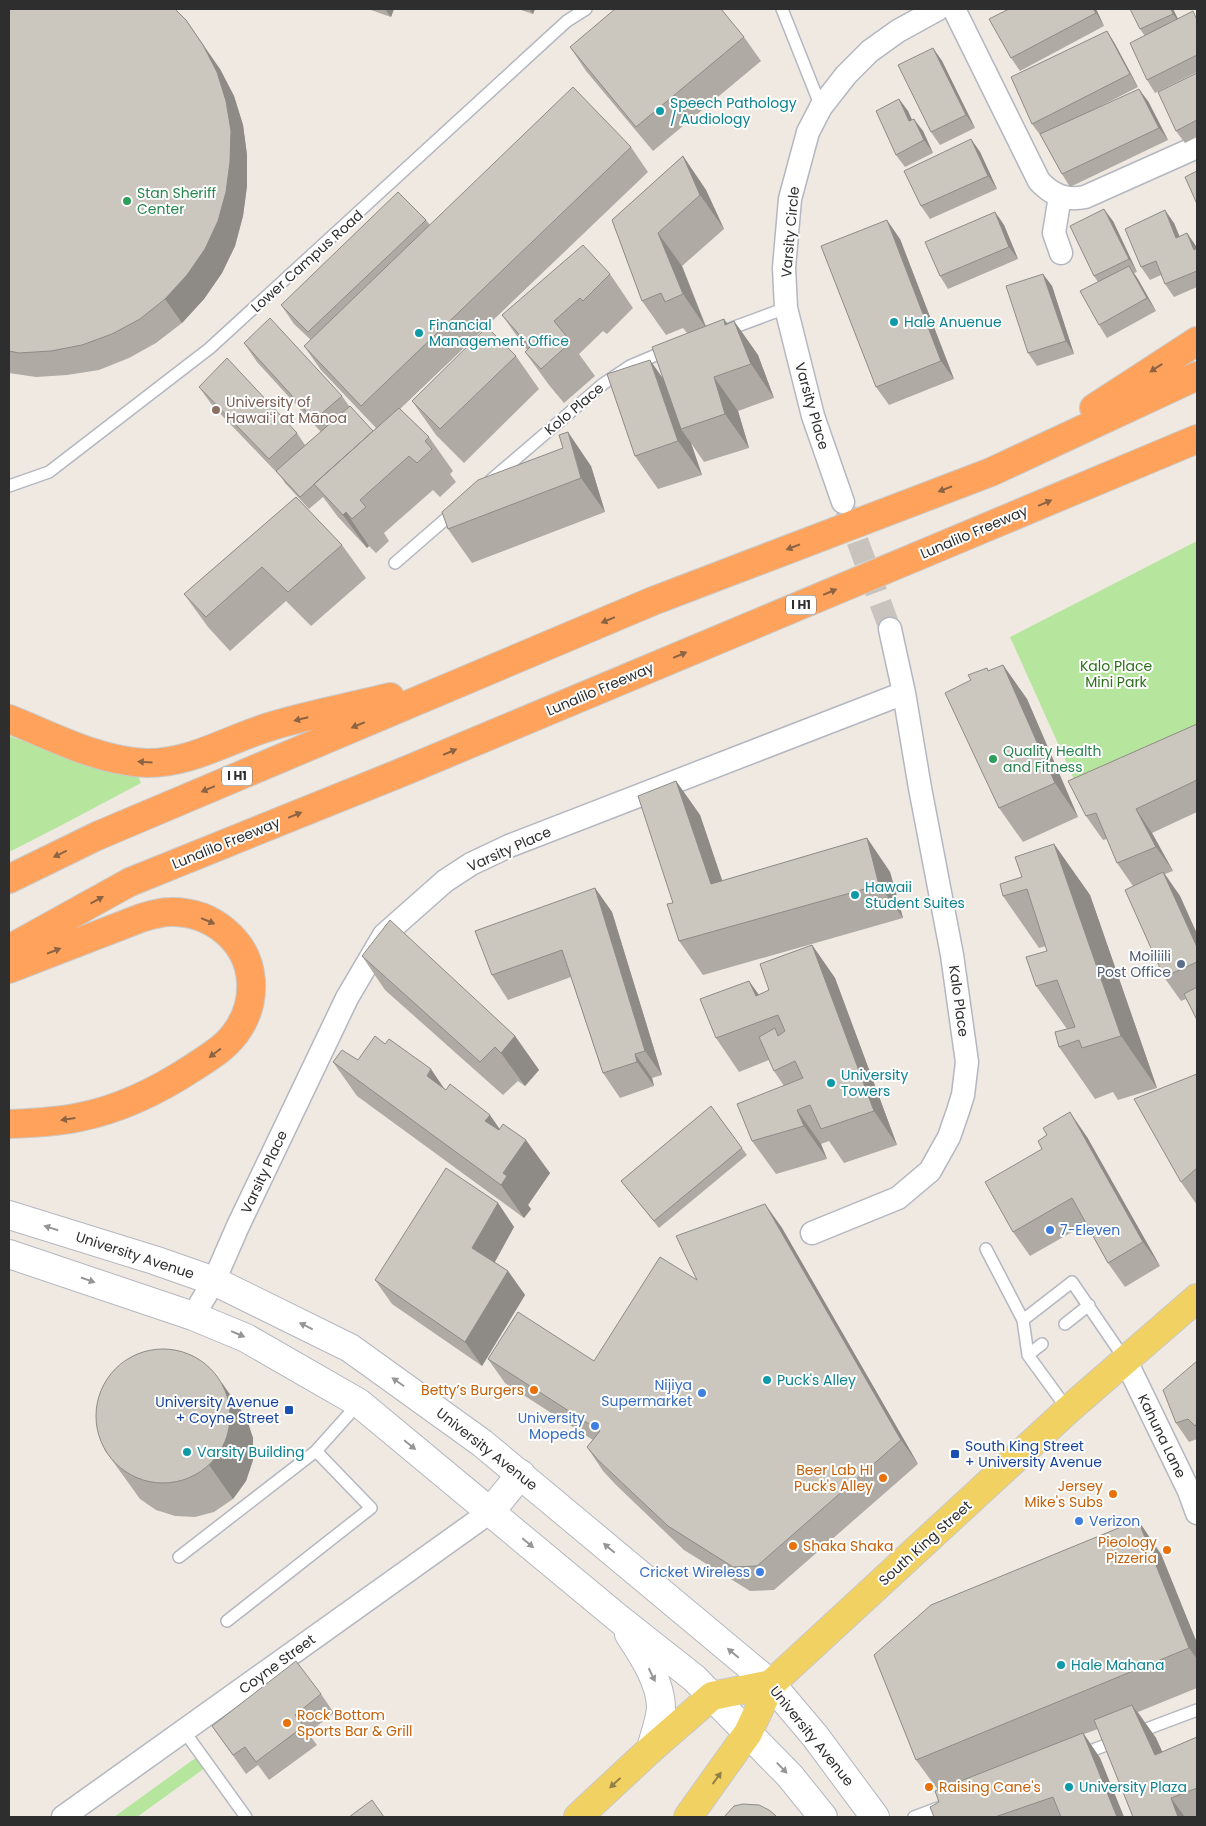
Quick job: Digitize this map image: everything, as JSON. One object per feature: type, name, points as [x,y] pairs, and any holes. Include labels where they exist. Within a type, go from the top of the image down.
[{"type":"highway","points":[[991,472],[1197,341]]},
{"type":"highway","name":"I H1","points":[[9,879],[97,836],[653,601],[991,472],[1197,376]]},
{"type":"highway","name":"Lunalilo Freeway","points":[[9,949],[130,882],[405,771],[1197,439]]},
{"type":"highway","points":[[9,719],[90,751],[144,763],[166,762],[187,758],[271,726],[467,679]]},
{"type":"highway","points":[[9,968],[141,918],[157,913],[171,912],[188,914],[218,925],[240,945],[247,960],[251,989],[250,1002],[245,1017],[230,1040],[217,1052],[152,1093],[81,1117],[9,1124]]},
{"type":"main road","name":"University Avenue","points":[[9,1215],[154,1260],[214,1281],[350,1348],[468,1432],[521,1474],[770,1684],[815,1736],[875,1817]]},
{"type":"main road","points":[[9,1254],[193,1316],[246,1338],[359,1403],[618,1618],[694,1678],[790,1776],[822,1817]]},
{"type":"main road","name":"South King Street","points":[[688,1817],[748,1733],[770,1684],[1068,1410],[1197,1298]]},
{"type":"main road","points":[[490,1512],[521,1474]]},
{"type":"main road","points":[[618,1618],[638,1649],[657,1686],[661,1709],[651,1749]]},
{"type":"main road","points":[[578,1817],[651,1749],[712,1696],[770,1684]]},
{"type":"street","name":"Varsity Circle","points":[[786,308],[784,268],[790,199],[804,141],[821,107],[846,75],[870,51],[898,31],[938,9]]},
{"type":"street","points":[[954,9],[1039,181],[1048,190],[1060,196],[1078,198],[1091,195],[1197,147]]},
{"type":"street","points":[[1060,196],[1054,233],[1061,253]]},
{"type":"street","name":"Varsity Place","points":[[786,308],[813,416],[843,502]]},
{"type":"street","points":[[890,629],[904,693]]},
{"type":"street","name":"Varsity Place","points":[[193,1316],[214,1281],[347,998],[366,965],[384,935],[445,881],[471,864],[509,846],[904,693]]},
{"type":"street","name":"Kalo Place","points":[[812,1233],[898,1198],[930,1171],[949,1137],[963,1095],[967,1062],[952,955],[904,693]]},
{"type":"street","name":"Kahuna Lane","points":[[1126,1361],[1189,1491],[1197,1512]]},
{"type":"street","name":"Coyne Street","points":[[63,1817],[490,1512]]},
{"type":"lane","name":"Lower Campus Road","points":[[9,486],[49,472],[210,348],[567,22],[586,9]]},
{"type":"lane","points":[[782,9],[821,107]]},
{"type":"lane","points":[[709,336],[786,308]]},
{"type":"lane","name":"Kolo Place","points":[[484,486],[603,384],[630,366],[681,346]]},
{"type":"lane","points":[[395,563],[462,506]]},
{"type":"lane","points":[[986,1249],[1022,1320],[1028,1355],[1068,1410]]},
{"type":"lane","points":[[1022,1320],[1072,1282],[1126,1361]]},
{"type":"lane","points":[[1066,1324],[1089,1305]]},
{"type":"lane","points":[[1028,1355],[1042,1344]]},
{"type":"lane","points":[[179,1557],[316,1451],[359,1403]]},
{"type":"lane","points":[[227,1621],[371,1508],[316,1451]]},
{"type":"lane","points":[[1070,1758],[1197,1710]]},
{"type":"lane","points":[[184,1731],[246,1817]]},
{"type":"lane","points":[[914,1817],[960,1800]]},
{"type":"green space","name":"Kalo Place Mini Park","points":[[1197,541],[1197,744],[1082,797],[1010,637]]},
{"type":"green space","points":[[9,736],[109,772],[138,776],[141,783],[9,852]]},
{"type":"green space","points":[[201,1754],[209,1765],[137,1817],[114,1817]]},
{"type":"building","name":"Stan Sheriff Center","points":[[9,9],[175,9],[186,20],[203,45],[217,72],[226,101],[231,131],[230,162],[226,192],[218,221],[205,249],[187,275],[165,299],[140,319],[112,334],[82,345],[51,351],[19,353],[9,351]]},
{"type":"building","name":"Speech Pathology / Audiology","points":[[615,9],[721,9],[744,37],[636,127],[570,47]]},
{"type":"building","points":[[1009,9],[1093,9],[1096,13],[1011,58],[989,19]]},
{"type":"building","points":[[1130,9],[1171,9],[1173,14],[1140,29]]},
{"type":"building","points":[[1193,11],[1197,20],[1197,55],[1147,80],[1130,43]]},
{"type":"building","points":[[1107,31],[1130,74],[1032,124],[1011,77]]},
{"type":"building","points":[[933,48],[966,115],[931,132],[898,65]]},
{"type":"building","points":[[1197,73],[1197,120],[1176,131],[1158,92]]},
{"type":"building","points":[[573,87],[631,147],[361,406],[304,346]]},
{"type":"building","points":[[1139,89],[1159,128],[1062,174],[1040,134]]},
{"type":"building","points":[[899,99],[909,121],[914,119],[924,140],[896,155],[876,111]]},
{"type":"building","points":[[971,139],[988,176],[921,206],[904,171]]},
{"type":"building","points":[[683,156],[700,195],[658,233],[683,294],[665,302],[661,293],[642,301],[612,220]]},
{"type":"building","points":[[1197,171],[1197,204],[1185,177]]},
{"type":"building","points":[[398,192],[426,220],[308,332],[281,305]]},
{"type":"building","points":[[1104,209],[1129,259],[1094,276],[1070,226]]},
{"type":"building","points":[[1165,210],[1176,238],[1187,233],[1194,250],[1197,248],[1197,271],[1165,284],[1156,261],[1141,267],[1125,229]]},
{"type":"building","points":[[995,212],[1009,247],[940,276],[925,242]]},
{"type":"building","name":"Hale Anuenue","points":[[887,220],[941,361],[876,387],[821,246]]},
{"type":"building","points":[[583,245],[610,274],[583,301],[580,298],[554,321],[571,342],[541,369],[525,352],[530,347],[502,315]]},
{"type":"building","points":[[1129,266],[1147,298],[1099,325],[1080,291]]},
{"type":"building","points":[[1043,274],[1066,341],[1028,353],[1006,286]]},
{"type":"building","points":[[270,318],[342,396],[314,420],[244,343]]},
{"type":"building","points":[[724,319],[725,325],[734,321],[751,364],[714,377],[725,414],[681,429],[652,347]]},
{"type":"building","points":[[487,327],[516,356],[440,429],[412,401]]},
{"type":"building","points":[[227,358],[297,433],[269,459],[199,387]]},
{"type":"building","points":[[650,360],[678,441],[635,456],[607,374]]},
{"type":"building","points":[[350,406],[373,431],[300,497],[276,471]]},
{"type":"building","points":[[399,408],[429,437],[425,441],[432,449],[417,463],[409,456],[360,500],[366,507],[352,519],[346,512],[343,515],[314,484]]},
{"type":"building","points":[[568,432],[581,478],[448,529],[442,512],[478,480],[563,448],[559,435]]},
{"type":"building","points":[[296,497],[342,545],[288,592],[262,567],[206,617],[184,594]]},
{"type":"building","points":[[1003,665],[1055,783],[999,808],[945,693],[971,680],[968,675],[987,668],[988,671]]},
{"type":"building","points":[[1197,724],[1197,780],[1136,809],[1156,847],[1117,863],[1096,813],[1086,816],[1068,781]]},
{"type":"building","points":[[676,781],[711,884],[867,838],[879,885],[679,941],[667,904],[673,903],[638,796]]},
{"type":"building","points":[[1054,844],[1121,1036],[1082,1048],[1079,1040],[1059,1047],[1055,1032],[1075,1027],[1057,980],[1036,986],[1026,957],[1047,951],[1027,889],[1003,896],[1000,884],[1022,877],[1015,857]]},
{"type":"building","name":"Moiliili Post Office","points":[[1163,872],[1197,947],[1197,962],[1164,977],[1125,890]]},
{"type":"building","points":[[595,888],[645,1051],[635,1054],[637,1062],[603,1073],[562,950],[492,975],[475,931]]},
{"type":"building","points":[[390,920],[515,1036],[501,1053],[495,1047],[480,1062],[362,956]]},
{"type":"building","points":[[812,945],[874,1111],[821,1129],[810,1105],[797,1110],[804,1126],[752,1141],[737,1104],[803,1078],[795,1061],[774,1071],[759,1037],[775,1028],[778,1036],[785,1031],[778,1015],[716,1038],[700,999],[749,981],[756,996],[769,990],[760,964]]},
{"type":"building","points":[[1197,987],[1197,1020],[1184,994]]},
{"type":"building","points":[[375,1036],[385,1044],[389,1039],[431,1069],[427,1076],[446,1090],[450,1084],[490,1115],[485,1121],[499,1130],[503,1124],[526,1140],[503,1173],[507,1176],[501,1185],[333,1062],[342,1050],[358,1060]]},
{"type":"building","points":[[1197,1074],[1197,1168],[1181,1182],[1134,1099]]},
{"type":"building","points":[[711,1106],[742,1148],[654,1221],[621,1181]]},
{"type":"building","points":[[1070,1112],[1143,1242],[1108,1263],[1072,1198],[1013,1232],[985,1182],[1042,1149],[1038,1141],[1047,1135],[1043,1128]]},
{"type":"building","points":[[446,1168],[498,1203],[472,1248],[508,1271],[465,1342],[375,1280]]},
{"type":"building","name":"Puck's Alley","points":[[765,1204],[901,1440],[757,1566],[733,1567],[668,1526],[599,1461],[587,1447],[600,1431],[488,1359],[518,1312],[594,1361],[660,1257],[697,1280],[676,1236]]},
{"type":"building","name":"Varsity Building","points":[[163,1349],[189,1354],[200,1360],[210,1369],[219,1379],[225,1390],[230,1416],[225,1442],[219,1453],[210,1463],[200,1472],[189,1478],[163,1483],[137,1478],[126,1472],[116,1463],[107,1453],[101,1442],[96,1416],[101,1390],[107,1379],[116,1369],[126,1360],[137,1354]]},
{"type":"building","points":[[1197,1361],[1197,1423],[1195,1426],[1188,1419],[1176,1423],[1163,1390]]},
{"type":"building","name":"Hale Mahana","points":[[1138,1520],[1189,1648],[916,1760],[874,1655],[931,1605]]},
{"type":"building","points":[[296,1661],[321,1694],[295,1715],[304,1726],[256,1762],[245,1747],[233,1755],[212,1726]]},
{"type":"building","points":[[1132,1705],[1155,1755],[1197,1737],[1197,1788],[1171,1798],[1178,1817],[1133,1817],[1094,1720]]},
{"type":"building","points":[[1083,1733],[1117,1817],[1061,1817],[1053,1797],[995,1817],[934,1817],[930,1807],[939,1802],[935,1791]]},
{"type":"building","points":[[372,1800],[384,1817],[349,1817]]},
{"type":"building","points":[[743,1804],[759,1805],[777,1817],[724,1817],[734,1806]]},
{"type":"tunnel","points":[[846,510],[890,629]]},
{"type":"place","name":"Speech Pathology / Audiology","points":[[660,111]]},
{"type":"place","name":"Stan Sheriff Center","points":[[127,201]]},
{"type":"place","name":"Hale Anuenue","points":[[894,322]]},
{"type":"place","name":"Financial Management Office","points":[[419,333]]},
{"type":"place","name":"University of Hawaiʻi at Mānoa","points":[[216,410]]},
{"type":"place","name":"Quality Health and Fitness","points":[[993,759]]},
{"type":"place","name":"Hawaii Student Suites","points":[[855,895]]},
{"type":"place","name":"Moiliili Post Office","points":[[1181,964]]},
{"type":"place","name":"University Towers","points":[[831,1083]]},
{"type":"place","name":"7-Eleven","points":[[1050,1230]]},
{"type":"place","name":"Puck's Alley","points":[[767,1380]]},
{"type":"place","name":"Betty’s Burgers","points":[[534,1390]]},
{"type":"place","name":"Nijiya Supermarket","points":[[702,1393]]},
{"type":"place","name":"University Avenue + Coyne Street","points":[[289,1410]]},
{"type":"place","name":"University Mopeds","points":[[595,1426]]},
{"type":"place","name":"Varsity Building","points":[[187,1452]]},
{"type":"place","name":"South King Street + University Avenue","points":[[955,1454]]},
{"type":"place","name":"Beer Lab HI Puck's Alley","points":[[883,1478]]},
{"type":"place","name":"Jersey Mike's Subs","points":[[1113,1494]]},
{"type":"place","name":"Verizon","points":[[1079,1521]]},
{"type":"place","name":"Shaka Shaka","points":[[793,1546]]},
{"type":"place","name":"Pieology Pizzeria","points":[[1167,1550]]},
{"type":"place","name":"Cricket Wireless","points":[[760,1572]]},
{"type":"place","name":"Hale Mahana","points":[[1061,1665]]},
{"type":"place","name":"Rock Bottom Sports Bar & Grill","points":[[287,1723]]},
{"type":"place","name":"Raising Cane's","points":[[929,1787]]},
{"type":"place","name":"University Plaza","points":[[1069,1787]]}]
